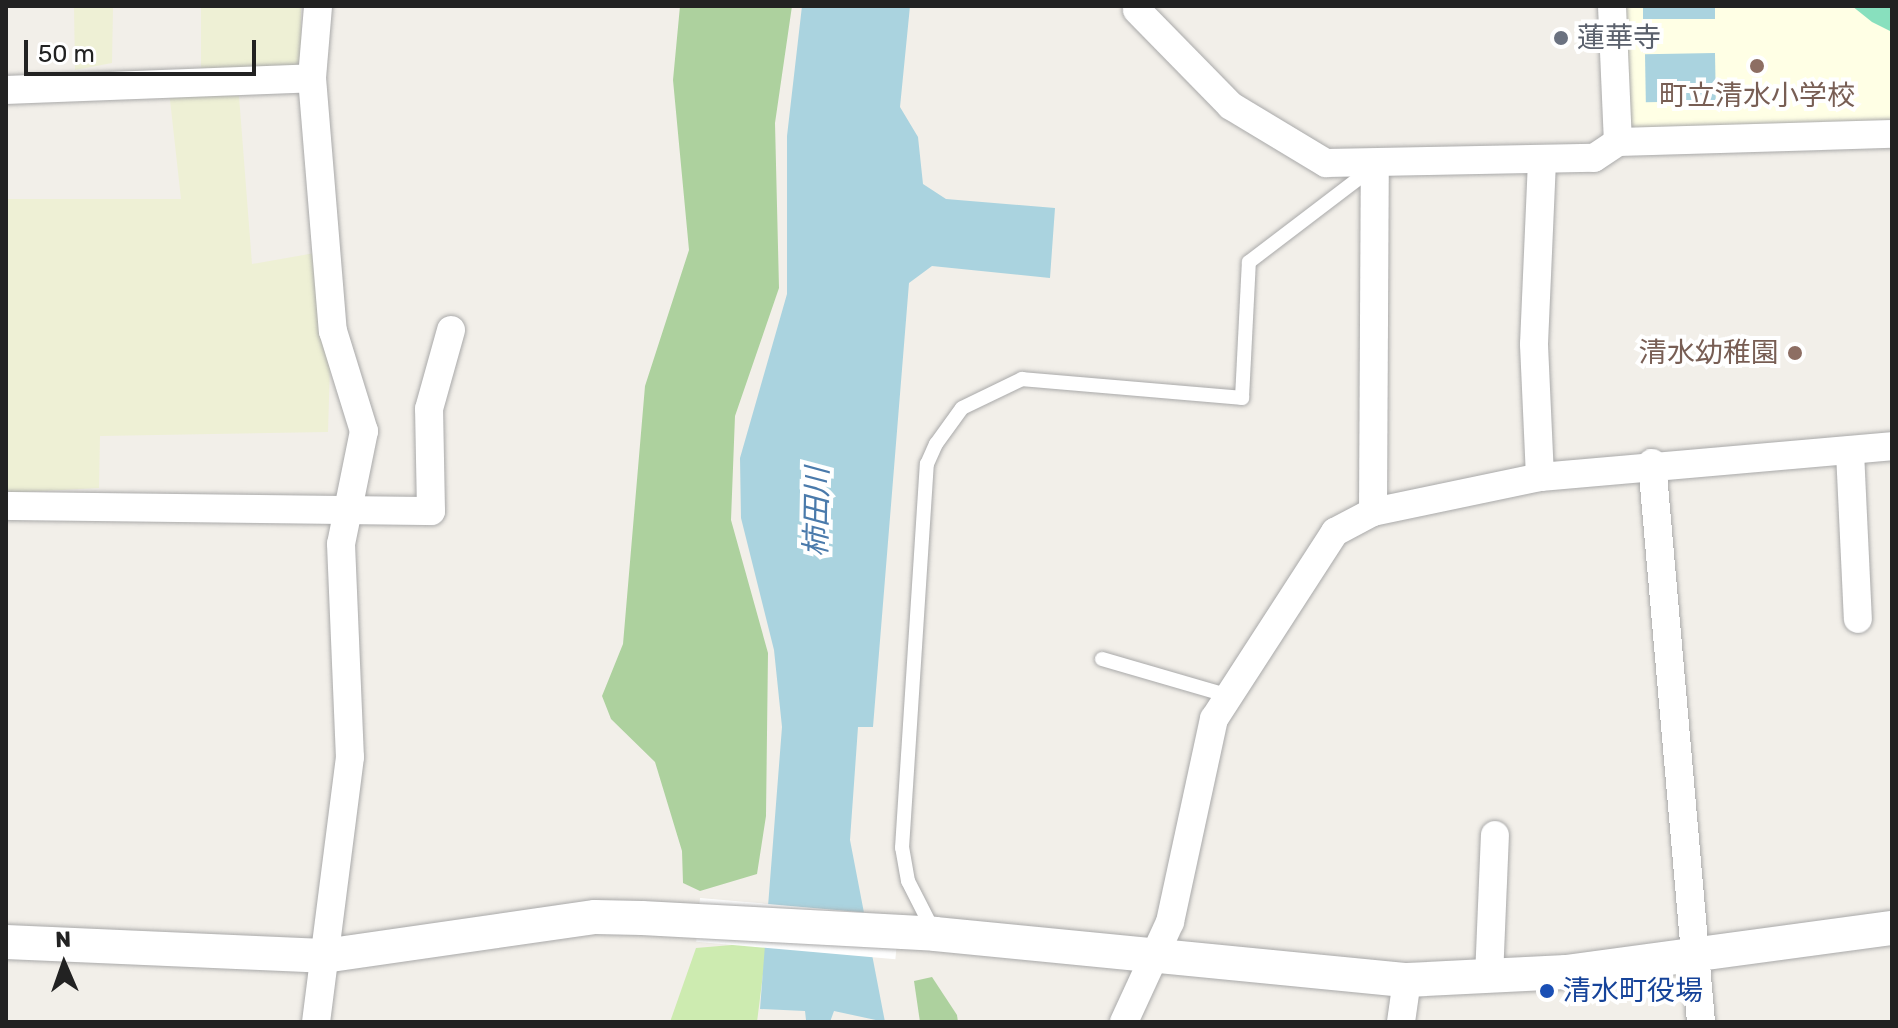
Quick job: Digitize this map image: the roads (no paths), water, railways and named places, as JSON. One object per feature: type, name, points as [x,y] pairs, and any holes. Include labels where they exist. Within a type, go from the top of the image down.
[{"type":"street","points":[[316,1022],[350,757],[346,512],[364,431],[333,331],[312,78],[318,6]]},
{"type":"street","points":[[1612,6],[1618,142]]},
{"type":"street","points":[[1137,10],[1210,87],[1276,138],[1326,163],[1375,166],[1594,158],[1618,142],[1892,134]]},
{"type":"street","points":[[6,90],[312,78]]},
{"type":"street","points":[[1540,477],[1534,344],[1542,160]]},
{"type":"street","points":[[1373,512],[1375,166]]},
{"type":"street","points":[[6,506],[431,511],[429,409],[451,330]]},
{"type":"street","points":[[1124,1022],[1160,954],[1207,737],[1229,696],[1335,532],[1373,512],[1540,477],[1652,463],[1850,452],[1892,446]]},
{"type":"street","points":[[1850,452],[1858,619]]},
{"type":"street","points":[[1652,463],[1698,954],[1701,1022]]},
{"type":"street","points":[[1489,977],[1495,835]]},
{"type":"street","points":[[6,942],[324,956],[595,917],[935,934],[1407,980],[1489,977],[1892,928]]},
{"type":"street","points":[[1401,1022],[1407,980]]},
{"type":"lane","points":[[935,934],[908,881],[902,848],[927,464],[936,444],[962,408],[1022,379],[1242,398],[1249,262],[1375,166]]},
{"type":"lane","points":[[1102,659],[1229,696]]},
{"type":"water","name":"柿田川","points":[[802,6],[910,6],[900,107],[918,137],[923,184],[946,199],[1055,208],[1050,278],[932,266],[909,283],[873,727],[858,727],[850,840],[885,1022],[834,1011],[830,1022],[758,1022],[806,1020],[805,1011],[760,1009],[782,727],[774,650],[741,518],[740,458],[787,294],[787,136]]},
{"type":"water","points":[[1643,6],[1715,6],[1715,19],[1643,19]]},
{"type":"water","points":[[1715,53],[1716,101],[1646,102],[1645,54]]},
{"type":"place","name":"蓮華寺","points":[[1561,38]]},
{"type":"place","name":"町立清水小学校","points":[[1757,66]]},
{"type":"place","name":"清水幼稚園","points":[[1795,353]]},
{"type":"place","name":"清水町役場","points":[[1547,991]]}]
